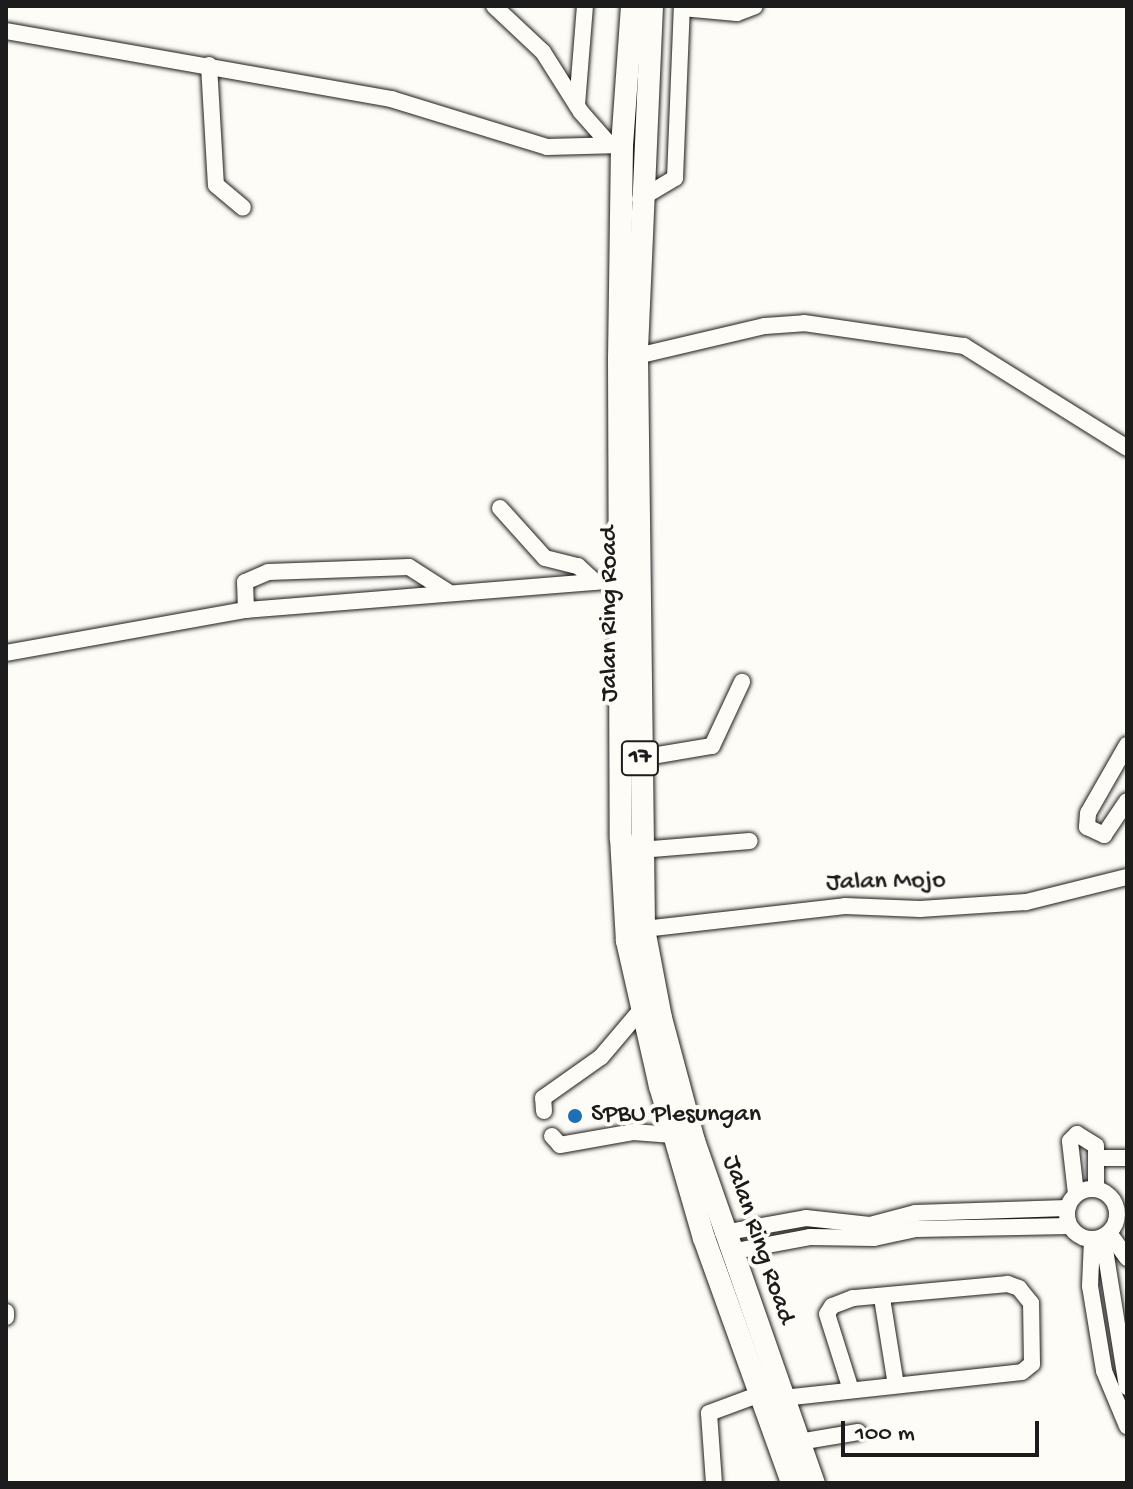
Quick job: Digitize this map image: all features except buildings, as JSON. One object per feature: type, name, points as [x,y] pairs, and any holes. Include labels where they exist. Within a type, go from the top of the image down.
[{"type":"highway","name":"Jalan Ring Road","points":[[643,7],[616,145],[623,904],[640,1011],[673,1135],[728,1278],[783,1398],[814,1483]]},
{"type":"highway","name":"Jalan Ring Road","points":[[643,7],[637,356],[640,850],[644,929],[669,1053],[726,1242],[728,1278],[760,1394],[792,1483]]},
{"type":"street","points":[[494,6],[543,52],[577,105],[616,145]]},
{"type":"street","points":[[577,105],[585,6]]},
{"type":"street","points":[[640,199],[675,178],[682,7],[737,13],[755,6]]},
{"type":"street","points":[[6,31],[391,99],[547,147],[616,145]]},
{"type":"street","points":[[209,65],[216,185],[243,208]]},
{"type":"street","points":[[637,356],[765,326],[804,323],[964,346],[1127,448]]},
{"type":"street","points":[[500,508],[545,558],[578,566],[595,582]]},
{"type":"street","points":[[246,610],[245,582],[268,572],[409,567],[448,592]]},
{"type":"street","points":[[6,653],[246,610],[620,580]]},
{"type":"street","points":[[640,758],[712,746],[742,682]]},
{"type":"street","points":[[1127,745],[1088,813],[1087,827],[1104,835],[1127,801]]},
{"type":"street","points":[[640,850],[750,841]]},
{"type":"street","name":"Jalan Mojo","points":[[644,929],[845,906],[920,909],[1026,902],[1127,877]]},
{"type":"street","points":[[544,1111],[543,1098],[601,1057],[640,1011]]},
{"type":"street","points":[[552,1136],[560,1145],[633,1132],[673,1135]]},
{"type":"street","points":[[1069,1226],[1074,1136],[1091,1139],[1098,1158],[1096,1189]]},
{"type":"street","points":[[1098,1158],[1127,1158]]},
{"type":"street","points":[[726,1242],[806,1218],[870,1225],[915,1213],[1072,1201],[1096,1189]]},
{"type":"street","points":[[1096,1189],[1112,1199],[1111,1231],[1127,1387]]},
{"type":"street","points":[[1127,1198],[1089,1275],[1104,1371],[1127,1426]]},
{"type":"street","points":[[726,1242],[810,1237],[874,1238],[916,1229],[1069,1226],[1111,1231]]},
{"type":"street","points":[[1111,1231],[1127,1258]]},
{"type":"street","points":[[783,1398],[850,1387],[1007,1376],[1027,1369],[1032,1364],[1031,1303],[1019,1288],[1008,1284],[882,1298],[853,1298],[832,1306],[827,1314],[850,1387]]},
{"type":"street","points":[[882,1298],[896,1385]]},
{"type":"street","points":[[714,1483],[709,1413],[760,1394]]},
{"type":"street","points":[[799,1442],[858,1432]]},
{"type":"place","name":"SPBU Plesungan","points":[[575,1116]]}]
